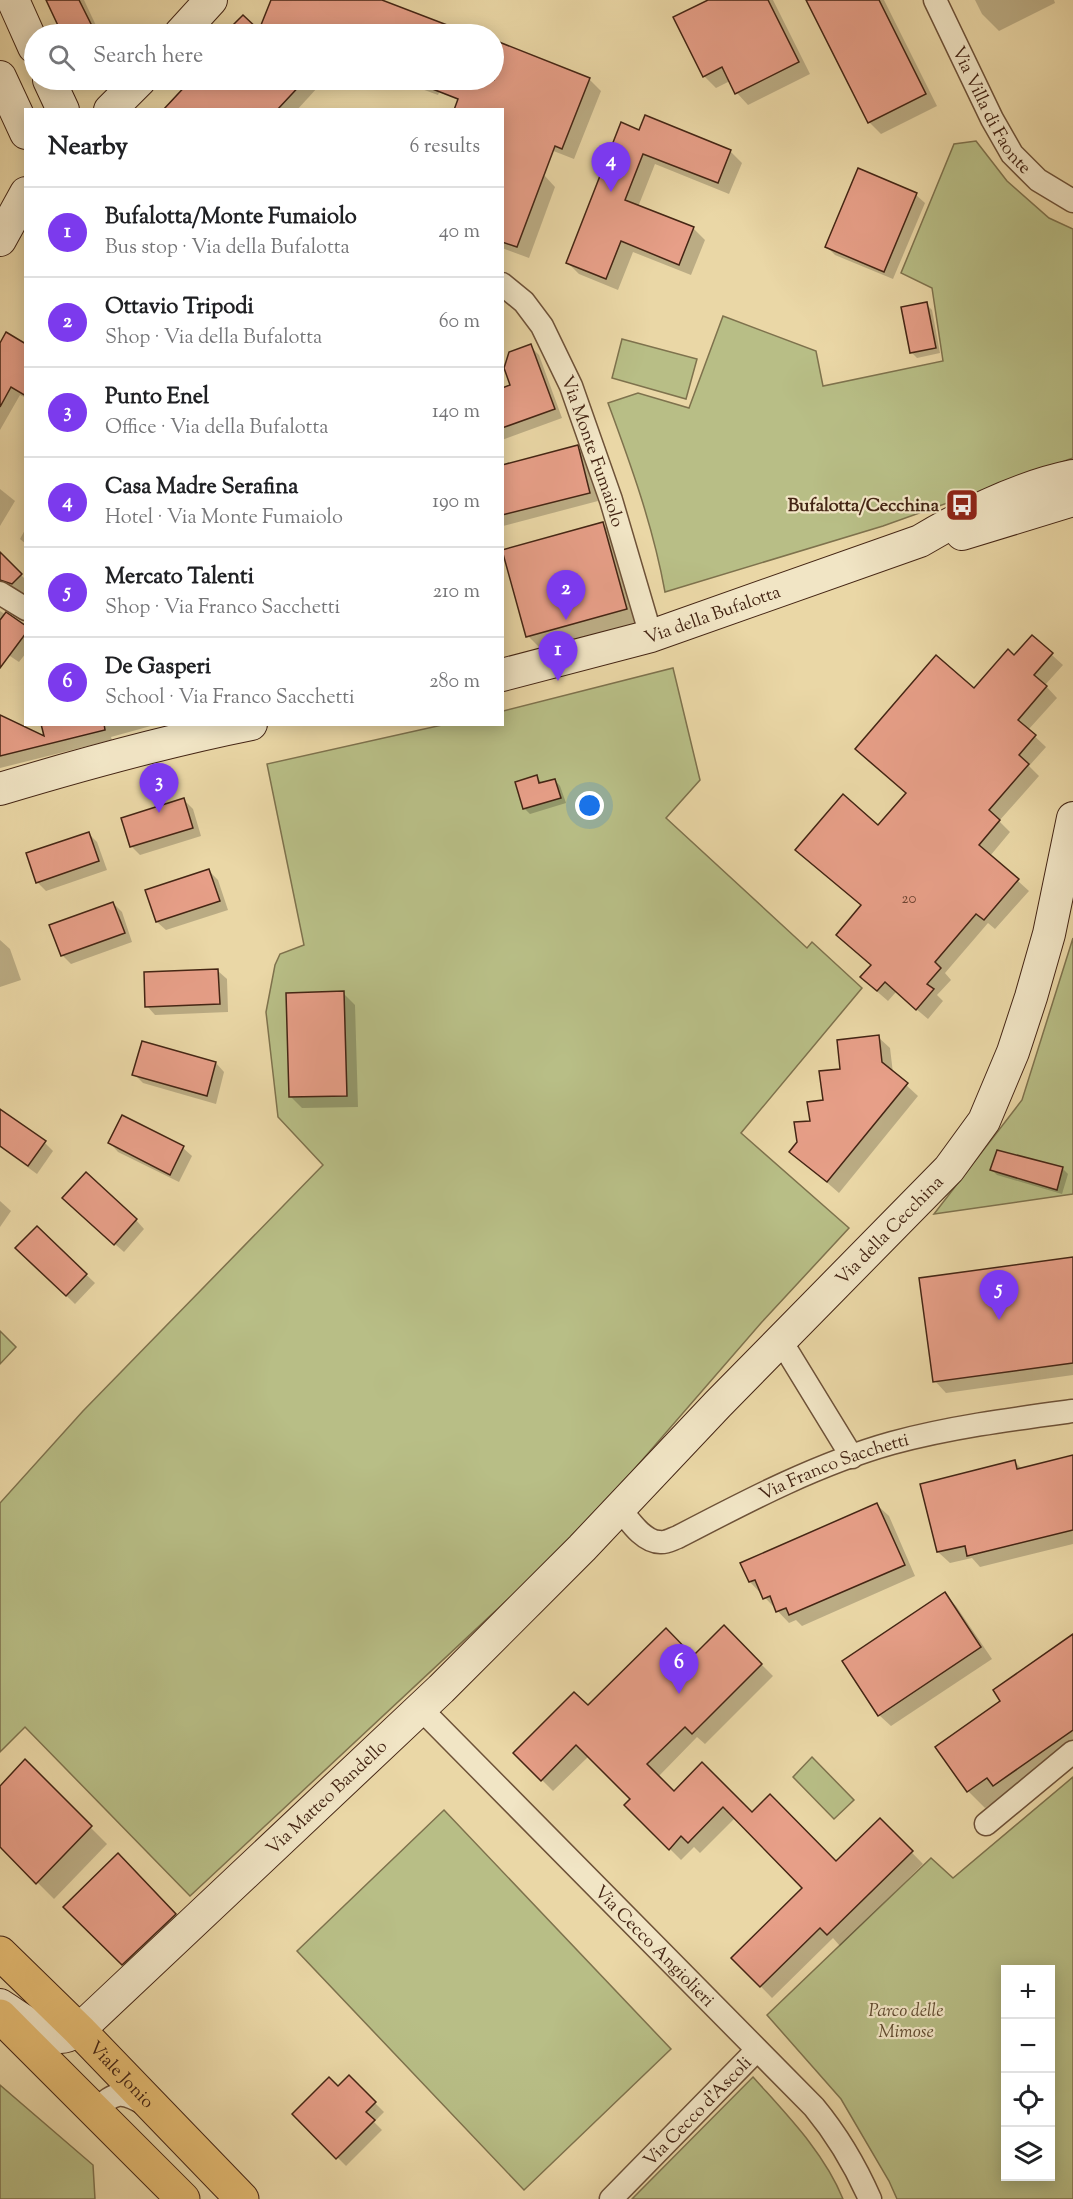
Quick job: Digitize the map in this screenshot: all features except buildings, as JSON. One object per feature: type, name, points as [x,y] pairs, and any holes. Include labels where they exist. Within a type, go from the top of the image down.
[{"type":"main road","name":"Viale Jonio","points":[[0,1953],[79,2030],[242,2199]]},
{"type":"main road","points":[[0,2016],[183,2199]]},
{"type":"street","points":[[13,0],[24,25]]},
{"type":"street","points":[[189,24],[211,0]]},
{"type":"street","name":"Via Villa di Faonte","points":[[935,0],[992,119],[1012,154],[1038,180],[1073,201]]},
{"type":"street","points":[[0,77],[24,129]]},
{"type":"street","points":[[54,90],[62,108]]},
{"type":"street","points":[[112,108],[130,90]]},
{"type":"street","points":[[11,234],[24,198]]},
{"type":"street","name":"Via Monte Fumaiolo","points":[[504,286],[524,302],[542,326],[571,386],[611,500],[651,636]]},
{"type":"street","name":"Via della Bufalotta","points":[[504,674],[651,636],[920,541],[986,506],[1045,483],[1073,476]]},
{"type":"street","name":"Via della Bufalotta","points":[[920,541],[941,539],[978,530],[1073,500]]},
{"type":"street","points":[[0,593],[24,608]]},
{"type":"street","points":[[0,789],[101,759],[242,726]]},
{"type":"street","name":"Via della Cecchina","points":[[568,1561],[718,1404],[945,1173],[984,1121],[1013,1052],[1031,997],[1057,900],[1073,818]]},
{"type":"street","points":[[781,1341],[852,1457]]},
{"type":"street","name":"Via Franco Sacchetti","points":[[620,1509],[645,1536],[664,1542],[803,1475],[890,1443],[997,1421],[1073,1411]]},
{"type":"street","name":"Via Matteo Bandello","points":[[79,2030],[420,1708],[568,1561]]},
{"type":"street","name":"Via Cecco Angiolieri","points":[[420,1708],[814,2107],[852,2161],[870,2199]]},
{"type":"street","points":[[986,1824],[1073,1752]]},
{"type":"street","points":[[0,2005],[48,2034],[61,2037],[79,2030]]},
{"type":"street","name":"Via Cecco d'Ascoli","points":[[611,2199],[757,2050]]},
{"type":"street","points":[[96,2111],[108,2098],[119,2094],[132,2097],[160,2113]]},
{"type":"green space","points":[[976,141],[1007,181],[1049,218],[1073,229],[1073,458],[883,526],[665,592],[648,520],[608,403],[638,393],[689,408],[723,316],[816,351],[823,386],[943,361],[932,288],[901,273],[954,144]]},
{"type":"green space","points":[[622,339],[697,359],[686,399],[612,378]]},
{"type":"green space","points":[[673,668],[700,780],[666,818],[807,948],[812,942],[862,988],[741,1133],[849,1228],[761,1323],[598,1511],[534,1575],[190,1896],[25,1727],[0,1752],[0,1503],[83,1411],[323,1165],[278,1117],[266,1012],[275,965],[280,954],[304,945],[267,764],[438,726],[504,726],[504,711]]},
{"type":"green space","points":[[1073,938],[1073,1194],[934,1214],[1022,1100]]},
{"type":"green space","points":[[0,1331],[16,1347],[0,1364]]},
{"type":"green space","points":[[812,1757],[854,1800],[834,1819],[793,1777]]},
{"type":"green space","name":"Parco delle Mimose","points":[[1073,1777],[1073,2199],[897,2199],[889,2181],[841,2099],[767,2015],[931,1858],[953,1878]]},
{"type":"green space","points":[[444,1810],[671,2049],[524,2190],[297,1951]]},
{"type":"green space","points":[[753,2077],[815,2150],[826,2165],[843,2199],[632,2199]]},
{"type":"green space","points":[[0,2085],[93,2165],[95,2199],[0,2199]]},
{"type":"place","name":"Casa Madre Serafina","points":[[611,192]]},
{"type":"place","name":"Bufalotta/Cecchina","points":[[962,505]]},
{"type":"place","name":"Ottavio Tripodi","points":[[566,620]]},
{"type":"place","name":"Bufalotta/Monte Fumaiolo","points":[[558,681]]},
{"type":"place","name":"Punto Enel","points":[[159,813]]},
{"type":"place","name":"Mercato Talenti","points":[[999,1320]]},
{"type":"place","name":"De Gasperi","points":[[679,1694]]}]
